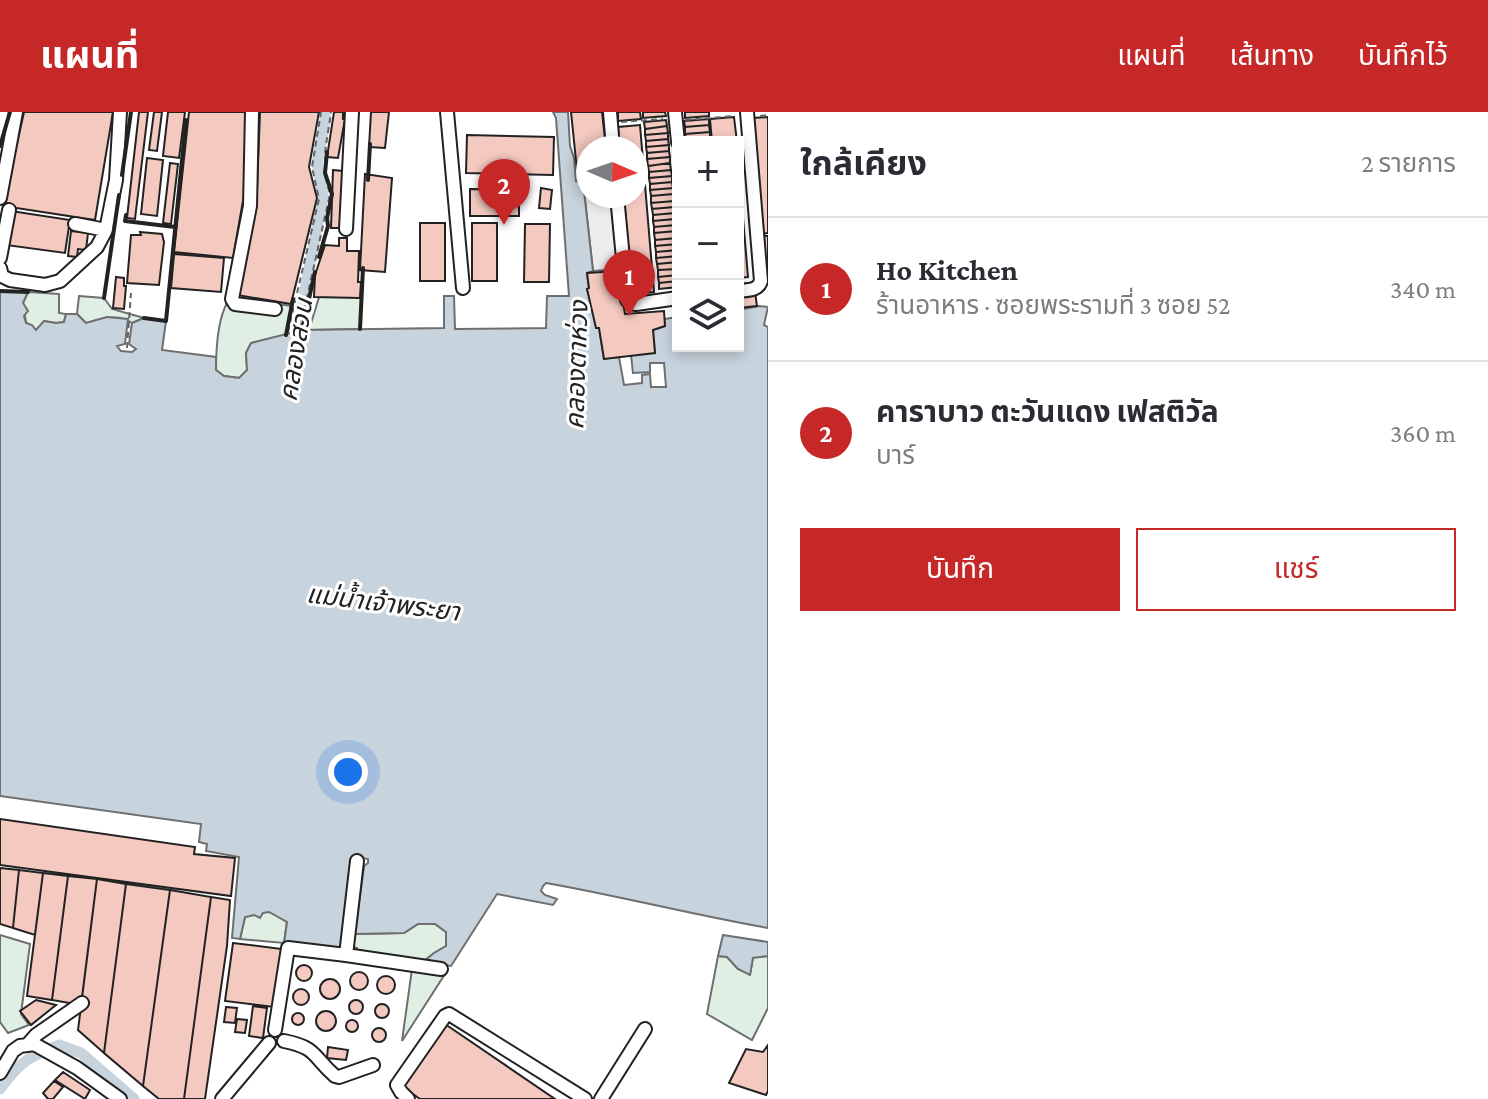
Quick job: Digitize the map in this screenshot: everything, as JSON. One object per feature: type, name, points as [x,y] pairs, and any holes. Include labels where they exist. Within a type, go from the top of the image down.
[{"type":"street","points":[[0,198],[16,112]]},
{"type":"street","points":[[0,268],[2,276],[10,280],[45,285],[60,281],[97,247],[106,230],[116,180],[120,112]]},
{"type":"street","points":[[252,112],[250,206],[232,299],[235,304],[275,309]]},
{"type":"street","points":[[346,229],[352,112]]},
{"type":"street","points":[[447,112],[463,288]]},
{"type":"street","points":[[744,290],[754,289],[761,281],[747,113]]},
{"type":"street","points":[[618,208],[627,300],[636,304],[672,299]]},
{"type":"street","points":[[0,258],[9,210]]},
{"type":"street","points":[[75,224],[106,230]]},
{"type":"street","points":[[346,955],[357,861]]},
{"type":"street","points":[[284,1041],[279,1047],[273,1047],[268,1035],[275,1030],[288,948],[441,969]]},
{"type":"street","points":[[28,1044],[82,1003]]},
{"type":"street","points":[[408,1099],[397,1085],[449,1014],[585,1099]]},
{"type":"street","points":[[601,1099],[645,1029]]},
{"type":"street","points":[[275,1030],[282,1033],[284,1041]]},
{"type":"street","points":[[284,1041],[312,1051],[335,1076],[373,1065]]},
{"type":"street","points":[[222,1099],[269,1043]]},
{"type":"street","points":[[0,1073],[13,1051],[20,1046],[34,1044],[57,1055],[120,1099]]},
{"type":"path","points":[[288,332],[319,199],[312,167],[321,112]]},
{"type":"path","points":[[300,329],[330,194],[324,176],[324,162],[331,112]]},
{"type":"path","points":[[610,118],[747,113]]},
{"type":"path","points":[[127,348],[131,293]]},
{"type":"green space","points":[[28,292],[59,294],[59,313],[66,314],[64,322],[44,321],[36,331],[26,323],[23,303]]},
{"type":"green space","points":[[320,294],[362,297],[360,329],[309,330]]},
{"type":"green space","points":[[79,296],[104,298],[112,309],[144,318],[132,323],[115,318],[86,323],[77,314]]},
{"type":"green space","points":[[228,301],[245,312],[271,305],[291,306],[286,335],[251,343],[246,353],[247,370],[240,378],[224,376],[216,370],[220,325]]},
{"type":"green space","points":[[269,911],[287,922],[284,943],[240,939],[245,917]]},
{"type":"green space","points":[[418,924],[435,924],[446,932],[446,946],[423,962],[356,954],[357,948],[353,947],[355,934],[404,933]]},
{"type":"green space","points":[[0,935],[30,944],[21,1014],[29,1025],[8,1033],[0,1022]]},
{"type":"green space","points":[[718,956],[727,957],[738,969],[750,974],[753,957],[768,956],[768,1008],[752,1040],[707,1014]]},
{"type":"green space","points":[[412,969],[445,974],[402,1041]]},
{"type":"shaded area","points":[[586,208],[611,208],[618,269],[593,271]]},
{"type":"water","points":[[553,112],[568,112],[576,208],[586,208],[593,271],[587,273],[587,289],[599,328],[604,359],[619,357],[624,385],[642,383],[642,375],[650,374],[651,387],[666,387],[664,363],[650,363],[650,372],[633,373],[631,355],[655,352],[653,330],[665,326],[664,319],[672,318],[672,352],[744,352],[744,309],[768,307],[764,325],[768,327],[768,928],[546,883],[541,891],[557,899],[553,905],[497,894],[451,966],[423,962],[446,946],[446,932],[435,924],[418,924],[404,933],[355,934],[364,866],[368,859],[352,856],[342,952],[284,943],[287,922],[269,912],[263,913],[260,918],[254,915],[245,917],[240,939],[232,938],[239,857],[206,851],[207,844],[199,842],[201,824],[0,796],[0,291],[28,292],[23,303],[28,311],[24,316],[26,323],[36,330],[44,321],[64,322],[66,314],[77,314],[86,323],[107,317],[128,319],[125,344],[117,346],[121,351],[132,352],[136,349],[129,344],[132,323],[144,318],[166,321],[162,350],[216,357],[216,370],[224,376],[239,378],[247,370],[246,353],[251,343],[302,330],[444,328],[444,296],[454,296],[455,329],[546,328],[547,296],[569,296],[556,118]]},
{"type":"water","points":[[723,935],[768,942],[768,956],[753,958],[750,975],[738,969],[727,957],[718,956]]},
{"type":"building","points":[[24,112],[113,112],[95,220],[3,206]]},
{"type":"building","points":[[139,112],[148,112],[135,219],[127,218]]},
{"type":"building","points":[[154,112],[162,112],[157,151],[149,150]]},
{"type":"building","points":[[168,112],[185,112],[179,158],[163,156]]},
{"type":"building","points":[[189,112],[246,112],[244,195],[233,258],[174,252]]},
{"type":"building","points":[[260,112],[319,112],[309,167],[317,198],[291,304],[237,295],[257,190]]},
{"type":"building","points":[[334,112],[343,112],[345,119],[338,158],[327,157]]},
{"type":"building","points":[[371,112],[389,112],[385,148],[369,147]]},
{"type":"building","points":[[571,112],[602,112],[605,136],[576,136],[576,161]]},
{"type":"building","points":[[618,112],[640,112],[641,119],[618,121]]},
{"type":"building","points":[[643,112],[665,112],[666,116],[643,118]]},
{"type":"building","points":[[685,112],[709,112],[709,116],[685,118]]},
{"type":"building","points":[[734,117],[736,136],[711,136],[710,119]]},
{"type":"building","points":[[768,117],[768,233],[762,234],[753,118]]},
{"type":"building","points":[[709,119],[709,125],[685,127],[684,121]]},
{"type":"building","points":[[666,120],[667,126],[645,129],[644,122]]},
{"type":"building","points":[[640,125],[641,136],[619,136],[618,127]]},
{"type":"building","points":[[709,125],[710,132],[685,134],[685,127]]},
{"type":"building","points":[[667,126],[668,133],[645,135],[645,129]]},
{"type":"building","points":[[710,132],[710,136],[685,136]]},
{"type":"building","points":[[668,133],[668,139],[648,141],[645,135]]},
{"type":"building","points":[[467,135],[554,137],[553,175],[466,173]]},
{"type":"building","points":[[668,139],[669,145],[648,147],[648,141]]},
{"type":"building","points":[[669,145],[669,151],[648,153],[648,147]]},
{"type":"building","points":[[669,151],[670,157],[648,159],[648,153]]},
{"type":"building","points":[[670,157],[670,163],[648,166],[648,159]]},
{"type":"building","points":[[147,158],[163,160],[157,216],[141,214]]},
{"type":"building","points":[[170,163],[178,164],[171,224],[163,223]]},
{"type":"building","points":[[670,163],[671,170],[649,172],[648,166]]},
{"type":"building","points":[[333,170],[343,171],[341,228],[331,228]]},
{"type":"building","points":[[671,170],[672,176],[649,178],[649,172]]},
{"type":"building","points":[[365,174],[392,178],[385,272],[360,270]]},
{"type":"building","points":[[672,176],[672,182],[650,184],[649,178]]},
{"type":"building","points":[[672,182],[672,188],[650,190],[650,184]]},
{"type":"building","points":[[541,188],[552,190],[550,209],[539,208]]},
{"type":"building","points":[[672,188],[672,194],[651,196],[650,190]]},
{"type":"building","points":[[470,189],[519,190],[519,216],[470,216]]},
{"type":"building","points":[[672,194],[672,201],[651,203],[651,196]]},
{"type":"building","points":[[672,201],[672,207],[652,209],[651,203]]},
{"type":"building","points":[[672,207],[672,213],[653,215],[652,209]]},
{"type":"building","points":[[625,208],[647,208],[654,292],[632,294]]},
{"type":"building","points":[[11,211],[70,220],[65,253],[6,245]]},
{"type":"building","points":[[672,213],[672,219],[653,221],[653,215]]},
{"type":"building","points":[[672,219],[672,225],[654,227],[653,221]]},
{"type":"building","points":[[420,223],[445,223],[445,281],[420,281]]},
{"type":"building","points":[[472,223],[497,223],[497,281],[472,281]]},
{"type":"building","points":[[525,224],[550,224],[549,282],[524,282]]},
{"type":"building","points":[[672,225],[672,231],[654,233],[654,227]]},
{"type":"building","points":[[744,230],[748,277],[744,277]]},
{"type":"building","points":[[71,231],[88,233],[86,250],[78,249],[77,257],[68,256]]},
{"type":"building","points":[[672,231],[672,238],[655,240],[654,233]]},
{"type":"building","points":[[140,232],[162,234],[164,242],[159,285],[127,283],[131,235],[141,235]]},
{"type":"building","points":[[764,236],[768,236],[766,270]]},
{"type":"building","points":[[339,238],[347,238],[347,251],[359,251],[360,298],[314,297],[315,275],[325,245],[339,246]]},
{"type":"building","points":[[672,238],[672,245],[655,246],[655,240]]},
{"type":"building","points":[[672,245],[672,251],[656,252],[655,246]]},
{"type":"building","points":[[672,251],[672,257],[656,258],[656,252]]},
{"type":"building","points":[[174,254],[224,258],[221,292],[171,288]]},
{"type":"building","points":[[672,257],[672,263],[657,264],[656,258]]},
{"type":"building","points":[[672,263],[672,269],[658,270],[657,264]]},
{"type":"building","points":[[672,269],[672,276],[658,277],[658,270]]},
{"type":"building","points":[[618,271],[625,314],[664,311],[665,326],[653,330],[655,353],[604,359],[599,328],[596,328],[587,289],[587,273]]},
{"type":"building","points":[[672,276],[672,282],[659,283],[658,277]]},
{"type":"building","points":[[116,277],[124,278],[126,286],[124,309],[113,308]]},
{"type":"building","points":[[672,282],[672,288],[659,289],[659,283]]},
{"type":"building","points":[[755,292],[757,306],[744,307],[744,293]]},
{"type":"building","points":[[0,819],[195,847],[194,854],[235,858],[231,896],[0,865]]},
{"type":"building","points":[[0,868],[19,870],[13,928],[0,924]]},
{"type":"building","points":[[19,870],[43,873],[35,935],[13,928]]},
{"type":"building","points":[[43,873],[68,876],[52,1000],[27,996]]},
{"type":"building","points":[[68,876],[97,879],[81,1005],[52,1000]]},
{"type":"building","points":[[97,879],[126,884],[104,1053],[78,1030]]},
{"type":"building","points":[[126,884],[170,890],[143,1086],[104,1053]]},
{"type":"building","points":[[170,890],[211,897],[184,1099],[159,1099],[143,1086]]},
{"type":"building","points":[[211,897],[230,900],[227,946],[205,1099],[184,1099]]},
{"type":"building","points":[[233,943],[282,949],[274,1007],[225,1001]]},
{"type":"building","points":[[304,965],[312,973],[304,981],[296,973]]},
{"type":"building","points":[[359,972],[368,981],[359,990],[350,981]]},
{"type":"building","points":[[386,976],[395,985],[386,994],[377,985]]},
{"type":"building","points":[[326,979],[334,979],[340,989],[334,999],[326,999],[320,993],[320,985]]},
{"type":"building","points":[[301,989],[309,997],[301,1005],[293,997]]},
{"type":"building","points":[[36,1000],[56,1005],[31,1025],[20,1011]]},
{"type":"building","points":[[356,1000],[363,1007],[356,1014],[349,1007]]},
{"type":"building","points":[[382,1004],[389,1011],[382,1018],[375,1011]]},
{"type":"building","points":[[253,1006],[267,1008],[263,1038],[249,1036]]},
{"type":"building","points":[[226,1007],[237,1008],[235,1023],[224,1022]]},
{"type":"building","points":[[322,1011],[330,1011],[336,1021],[330,1031],[322,1031],[316,1025],[316,1017]]},
{"type":"building","points":[[298,1013],[304,1019],[298,1025],[292,1019]]},
{"type":"building","points":[[237,1019],[247,1020],[245,1033],[235,1032]]},
{"type":"building","points":[[347,1021],[357,1021],[357,1031],[347,1031]]},
{"type":"building","points":[[445,1024],[555,1099],[420,1099],[403,1087]]},
{"type":"building","points":[[379,1028],[386,1035],[379,1042],[372,1035]]},
{"type":"building","points":[[768,1045],[766,1095],[729,1083],[746,1049],[763,1052]]},
{"type":"building","points":[[328,1047],[348,1050],[346,1060],[327,1058]]},
{"type":"building","points":[[63,1072],[90,1090],[85,1099],[55,1080]]},
{"type":"building","points":[[54,1081],[63,1087],[53,1099],[48,1099],[43,1093]]},
{"type":"waterway","name":"คลองสวน","points":[[295,343],[323,196],[317,163],[325,112]]},
{"type":"waterway","points":[[0,1089],[25,1061],[59,1045],[81,1053],[134,1099]]},
{"type":"wall","points":[[0,146],[10,112]]},
{"type":"wall","points":[[122,175],[131,112]]},
{"type":"wall","points":[[144,318],[166,321],[186,120]]},
{"type":"wall","points":[[368,180],[370,144]]},
{"type":"wall","points":[[319,257],[328,226],[332,194],[325,173],[327,152]]},
{"type":"wall","points":[[104,298],[119,195]]},
{"type":"wall","points":[[126,215],[125,221],[175,227]]},
{"type":"wall","points":[[360,329],[363,268]]},
{"type":"wall","points":[[302,330],[315,272]]},
{"type":"wall","points":[[0,291],[28,292]]},
{"type":"wall","points":[[286,335],[293,299]]},
{"type":"place","name":"คาราบาว ตะวันแดง เฟสติวัล","points":[[504,225]]},
{"type":"place","name":"Ho Kitchen","points":[[629,316]]},
{"type":"water label","name":"คลองตาห่วง","points":[[577,365]]},
{"type":"water label","name":"แม่น้ำเจ้าพระยา","points":[[383,603]]}]
